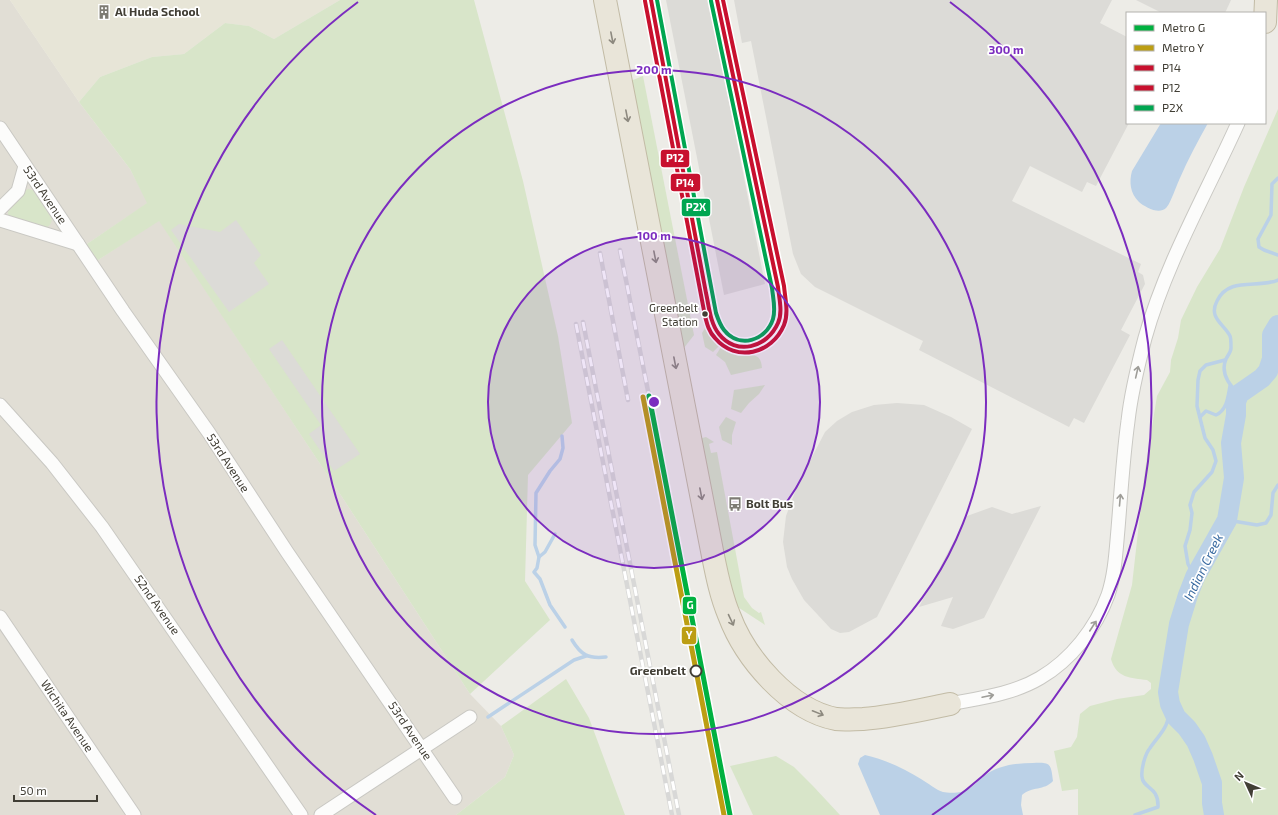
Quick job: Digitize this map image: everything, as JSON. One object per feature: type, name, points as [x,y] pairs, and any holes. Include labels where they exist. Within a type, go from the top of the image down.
[{"type":"highway","points":[[605,0],[718,582],[729,616],[741,642],[757,664],[776,685],[796,701],[816,712],[837,719],[879,718],[950,704]]},
{"type":"highway","points":[[1265,12],[1266,0]]},
{"type":"street","points":[[651,0],[712,319],[718,332],[733,346],[750,348],[758,345],[767,338],[778,323],[780,312],[778,287],[717,0]]},
{"type":"street","points":[[950,704],[1004,693],[1023,687],[1042,677],[1081,643],[1095,622],[1108,594],[1115,563],[1128,420],[1136,373],[1146,337],[1159,296],[1174,259],[1238,124]]},
{"type":"street","name":"53rd Avenue","points":[[0,128],[123,311],[209,433],[287,552],[455,798]]},
{"type":"street","points":[[0,209],[18,191],[25,166]]},
{"type":"street","points":[[0,220],[78,244]]},
{"type":"street","name":"52nd Avenue","points":[[0,405],[52,463],[102,527],[301,815]]},
{"type":"street","name":"Wichita Avenue","points":[[0,617],[134,815]]},
{"type":"street","points":[[321,815],[470,717]]},
{"type":"shaded area","points":[[0,0],[10,0],[79,102],[130,169],[148,203],[81,248],[92,264],[159,220],[470,694],[501,726],[514,755],[505,777],[456,815],[0,815]]},
{"type":"shaded area","points":[[10,0],[340,0],[274,39],[249,26],[225,23],[184,54],[152,57],[100,77],[79,102]]},
{"type":"shaded area","points":[[666,0],[709,0],[765,284],[724,295]]},
{"type":"shaded area","points":[[734,0],[1112,0],[1100,23],[1126,36],[1126,124],[1128,124],[1096,186],[1087,182],[1082,192],[1030,166],[1012,201],[1141,264],[1138,272],[1143,275],[1145,284],[1121,330],[1130,335],[1084,423],[1074,418],[1069,427],[919,350],[923,341],[815,287],[801,274],[793,254],[751,41],[742,43]]},
{"type":"shaded area","points":[[1136,0],[1231,0],[1225,12],[1160,12]]},
{"type":"shaded area","points":[[236,220],[261,255],[254,263],[269,284],[229,312],[171,230],[179,224],[220,232]]},
{"type":"shaded area","points":[[282,340],[360,454],[334,471],[309,434],[321,425],[269,349]]},
{"type":"shaded area","points":[[897,403],[924,405],[951,417],[972,429],[877,617],[849,632],[840,633],[831,629],[804,600],[792,579],[787,567],[783,542],[786,516],[798,484],[825,432],[837,421],[852,412],[874,405]]},
{"type":"shaded area","points":[[1041,506],[984,618],[953,629],[941,626],[953,597],[919,607],[967,516],[992,507],[1012,514]]},
{"type":"green space","points":[[340,0],[474,0],[523,181],[558,336],[572,423],[528,475],[525,581],[550,620],[470,694],[344,500],[159,221],[92,264],[81,248],[147,203],[130,169],[79,102],[100,77],[152,57],[184,54],[225,23],[249,26],[274,39]]},
{"type":"green space","points":[[643,76],[694,335],[680,353],[628,82]]},
{"type":"green space","points":[[1278,109],[1278,815],[1078,815],[1078,789],[1062,791],[1054,751],[1071,747],[1077,737],[1080,714],[1090,706],[1117,699],[1144,695],[1151,689],[1151,683],[1147,680],[1125,676],[1116,670],[1111,659],[1132,585],[1145,470],[1157,396],[1170,372],[1171,360],[1178,338],[1181,320],[1197,287],[1220,249],[1244,187]]},
{"type":"green space","points":[[28,189],[33,190],[52,219],[50,225],[45,228],[8,217],[8,212],[23,192]]},
{"type":"green space","points":[[707,325],[710,335],[719,346],[713,352],[705,347],[702,333]]},
{"type":"green space","points":[[721,347],[734,353],[754,355],[760,359],[762,368],[731,375],[725,362],[716,355]]},
{"type":"green space","points":[[765,385],[759,394],[741,413],[731,409],[734,390]]},
{"type":"green space","points":[[726,417],[736,422],[732,435],[732,445],[722,440],[719,427]]},
{"type":"green space","points":[[706,437],[714,442],[709,444],[711,453],[717,452],[744,597],[752,608],[759,613],[761,612],[765,625],[730,602],[698,439]]},
{"type":"green space","points":[[566,679],[589,718],[625,815],[456,815],[505,777],[514,755],[501,726]]},
{"type":"green space","points":[[776,756],[794,767],[840,815],[753,815],[730,766]]},
{"type":"water","points":[[1160,124],[1207,124],[1186,164],[1169,203],[1163,210],[1160,211],[1148,208],[1136,199],[1131,187],[1132,171]]},
{"type":"water","points":[[865,755],[880,759],[901,768],[938,790],[945,792],[957,793],[967,790],[989,772],[1007,765],[1020,763],[1043,763],[1049,765],[1052,771],[1053,781],[1046,786],[1030,790],[1022,795],[1021,805],[1023,815],[880,815],[858,764],[860,758]]},
{"type":"waterway","points":[[1278,178],[1272,184],[1271,215],[1258,239],[1259,247],[1278,255]]},
{"type":"waterway","points":[[1239,394],[1229,383],[1225,374],[1224,364],[1231,349],[1231,338],[1214,312],[1217,301],[1222,293],[1229,288],[1244,284],[1262,284],[1278,280]]},
{"type":"waterway","name":"Indian Creek","points":[[1214,815],[1212,803],[1212,783],[1203,757],[1196,741],[1187,728],[1176,717],[1170,704],[1168,692],[1179,624],[1188,595],[1195,577],[1227,520],[1234,478],[1231,443],[1236,415],[1236,402],[1239,394],[1262,378],[1268,371],[1272,359],[1272,335],[1278,325]]},
{"type":"waterway","name":"Indian Creek","points":[[1271,350],[1278,357]]},
{"type":"waterway","points":[[1195,577],[1188,564],[1185,546],[1190,530],[1192,513],[1190,505],[1194,492],[1212,472],[1216,461],[1213,450],[1205,438],[1197,406],[1198,380],[1200,371],[1206,365],[1225,360]]},
{"type":"waterway","points":[[1200,417],[1206,411],[1216,415],[1223,410],[1229,394],[1230,386]]},
{"type":"waterway","points":[[562,436],[563,448],[560,459],[550,471],[536,493],[535,545],[539,557],[537,568],[534,572],[540,579],[550,605],[565,627]]},
{"type":"waterway","points":[[1227,520],[1257,525],[1266,523],[1271,515],[1273,493],[1278,485]]},
{"type":"waterway","points":[[539,557],[545,552],[555,534]]},
{"type":"waterway","points":[[572,640],[586,655],[606,657]]},
{"type":"waterway","points":[[488,717],[574,660],[586,656]]},
{"type":"waterway","points":[[1135,815],[1158,807],[1158,800],[1154,791],[1143,781],[1142,770],[1148,751],[1166,725],[1170,704]]},
{"type":"railway","points":[[620,250],[649,396]]},
{"type":"railway","points":[[600,253],[628,400]]},
{"type":"railway","points":[[583,322],[679,815]]},
{"type":"railway","points":[[576,324],[672,815]]},
{"type":"metro line","name":"G","points":[[649,396],[730,815]]},
{"type":"metro line","name":"Y","points":[[643,397],[724,815]]},
{"type":"transit line","name":"P14","points":[[651,0],[709,309],[712,320],[719,334],[726,341],[742,347],[759,343],[773,332],[778,323],[780,305],[778,287],[717,0]]},
{"type":"transit line","name":"P2X","points":[[657,0],[716,313],[724,330],[730,336],[744,341],[752,340],[758,337],[770,327],[774,315],[774,304],[772,288],[711,1]]},
{"type":"transit line","name":"P12","points":[[645,1],[705,316],[713,336],[724,346],[733,351],[743,353],[753,352],[771,343],[784,325],[786,306],[784,286],[723,0]]},
{"type":"place","name":"Al Huda School","points":[[104,12]]},
{"type":"place","name":"Greenbelt Station","points":[[705,314]]},
{"type":"place","name":"Bolt Bus","points":[[735,504]]},
{"type":"place","name":"Greenbelt","points":[[696,671]]}]
